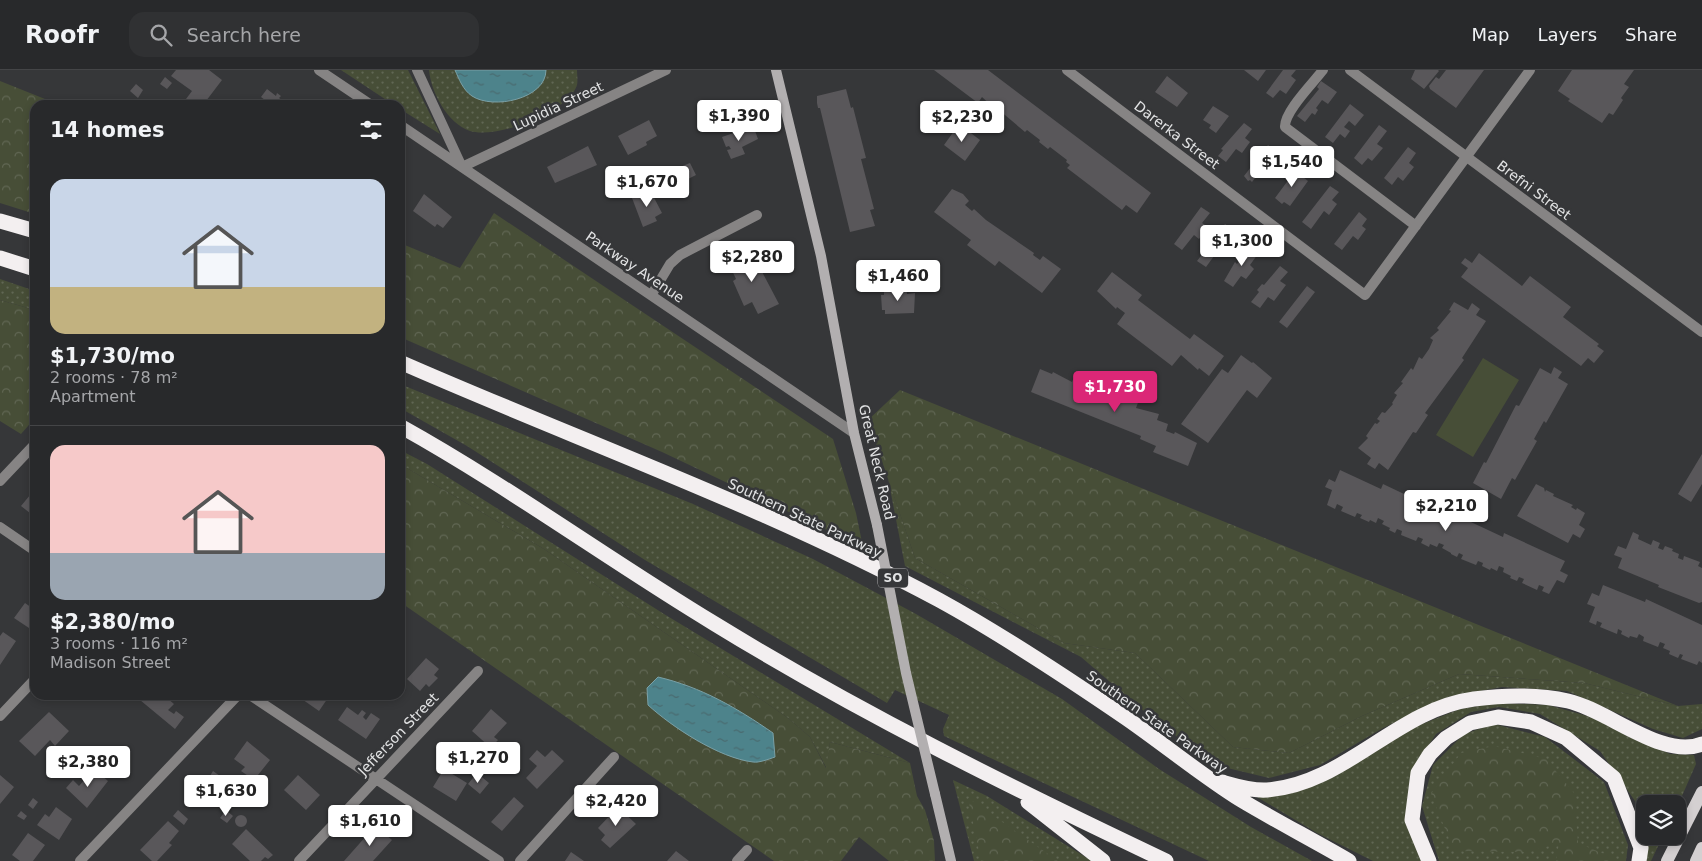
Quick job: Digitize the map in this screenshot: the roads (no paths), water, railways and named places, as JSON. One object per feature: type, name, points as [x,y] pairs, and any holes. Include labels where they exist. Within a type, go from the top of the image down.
[{"type":"highway","points":[[0,221],[30,230]]},
{"type":"highway","points":[[0,258],[30,267]]},
{"type":"highway","name":"Southern State Parkway","points":[[405,364],[511,411],[618,452],[723,497],[939,600],[1035,658],[1125,718],[1240,799],[1349,861]]},
{"type":"highway","points":[[405,429],[480,473],[730,633],[870,714],[1006,784],[1166,861]]},
{"type":"highway","points":[[1212,779],[1238,787],[1265,791],[1294,786],[1320,776],[1393,732],[1428,714],[1465,700],[1501,696],[1537,697],[1569,701],[1599,711],[1660,743],[1683,748],[1702,744]]},
{"type":"highway","points":[[1428,861],[1412,820],[1418,773],[1430,754],[1446,738],[1470,723],[1498,717],[1531,722],[1566,738],[1614,778],[1641,848],[1639,861]]},
{"type":"highway","points":[[1006,784],[1103,861]]},
{"type":"main road","name":"Great Neck Road","points":[[776,70],[821,256],[854,433],[874,508],[906,673],[951,861]]},
{"type":"main road","points":[[1667,861],[1702,792]]},
{"type":"main road","points":[[1696,861],[1702,848]]},
{"type":"street","points":[[319,70],[364,100]]},
{"type":"street","points":[[417,70],[462,167]]},
{"type":"street","name":"Lupidia Street","points":[[462,167],[666,70]]},
{"type":"street","name":"Darerka Street","points":[[1067,70],[1365,295],[1416,226]]},
{"type":"street","points":[[1323,70],[1292,109],[1284,122],[1285,127],[1416,226],[1530,70]]},
{"type":"street","name":"Brefni Street","points":[[1350,70],[1702,332]]},
{"type":"street","name":"Parkway Avenue","points":[[405,128],[652,294],[854,433]]},
{"type":"street","points":[[652,294],[670,264],[680,255],[757,215]]},
{"type":"street","points":[[0,481],[30,449]]},
{"type":"street","points":[[0,527],[30,548]]},
{"type":"street","name":"Jefferson Street","points":[[299,861],[375,778],[478,671]]},
{"type":"street","points":[[0,716],[30,684]]},
{"type":"street","points":[[80,861],[233,700]]},
{"type":"street","points":[[258,700],[499,861]]},
{"type":"street","points":[[520,861],[614,757]]},
{"type":"street","points":[[738,861],[747,850]]},
{"type":"water","points":[[455,70],[546,70],[544,80],[528,95],[505,102],[492,102],[481,100],[469,94]]},
{"type":"water","points":[[658,677],[689,686],[718,699],[773,733],[775,757],[755,762],[740,759],[711,748],[683,732],[648,705],[647,688]]}]
